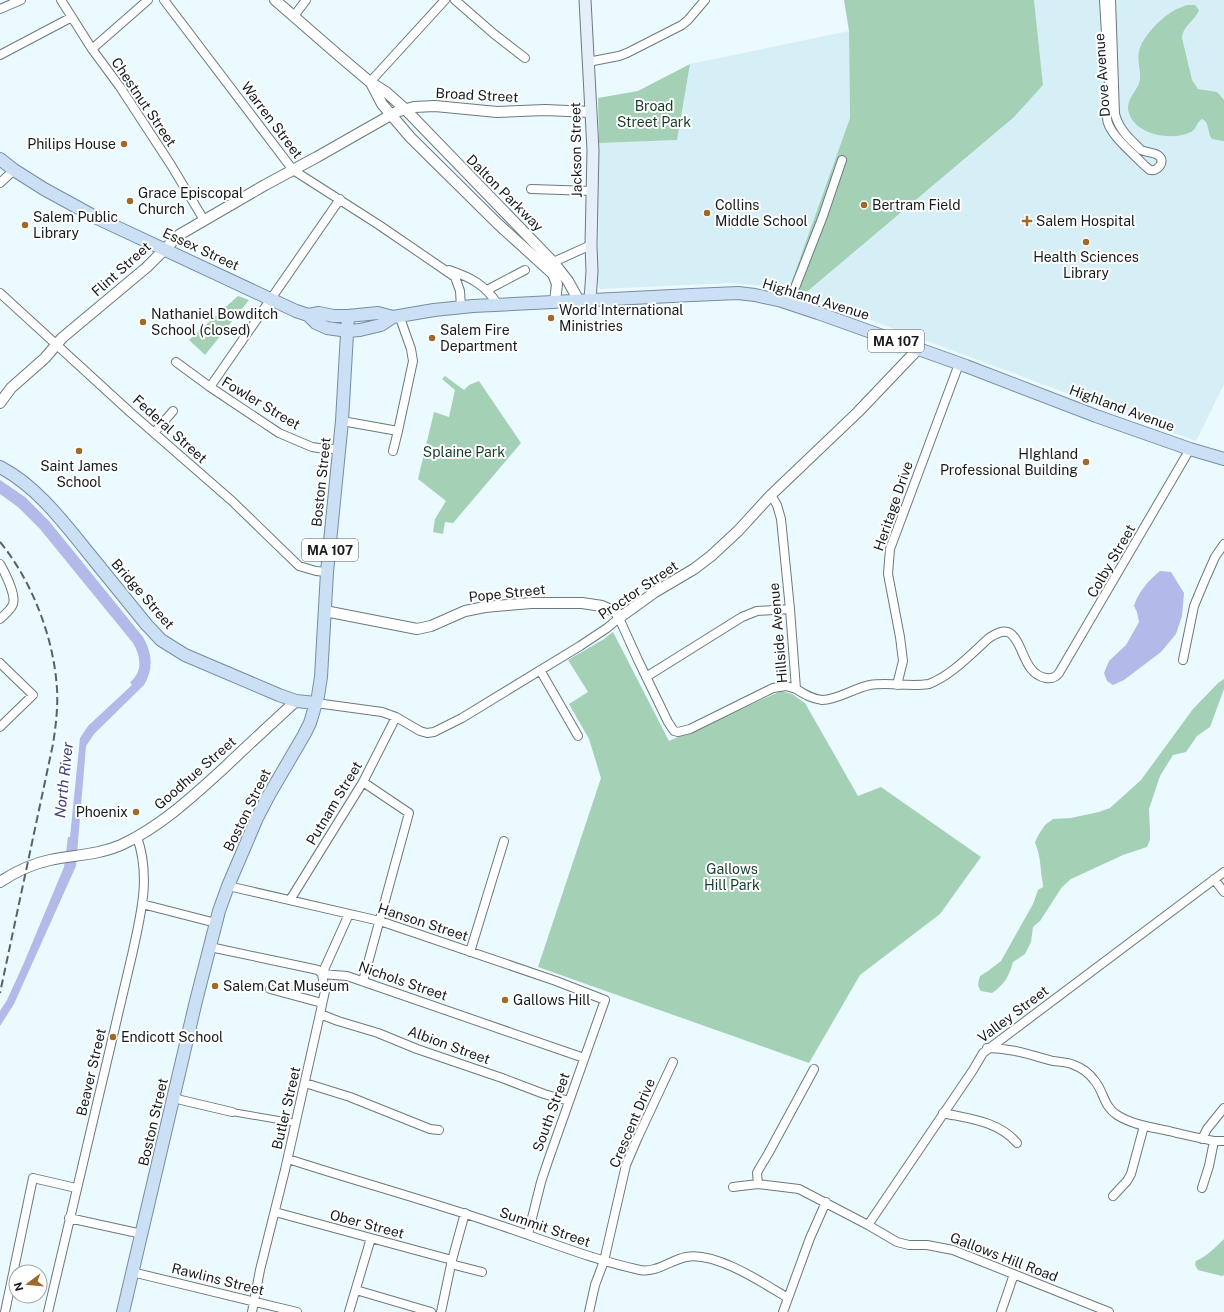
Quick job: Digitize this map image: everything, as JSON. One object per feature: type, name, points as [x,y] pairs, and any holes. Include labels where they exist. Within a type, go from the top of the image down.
[{"type":"main road","name":"Jackson Street","points":[[585,0],[593,150],[591,245],[592,271],[585,301]]},
{"type":"main road","name":"Essex Street","points":[[0,159],[14,170],[68,203],[97,218],[296,311],[308,315],[316,323],[327,328],[348,331],[360,330],[381,325],[396,316]]},
{"type":"main road","name":"Highland Avenue","points":[[498,305],[738,293],[755,295],[789,303],[959,364],[1096,416],[1190,449],[1224,459]]},
{"type":"main road","name":"Essex Street","points":[[308,315],[319,313],[334,316],[348,316],[378,313],[396,316],[434,310],[498,305]]},
{"type":"main road","name":"Boston Street","points":[[123,1312],[216,923],[228,886],[262,808],[304,735],[316,703],[321,677],[328,572],[340,449],[348,316]]},
{"type":"main road","name":"Bridge Street","points":[[0,467],[18,478],[42,499],[161,640],[185,655],[279,695],[296,701],[316,703]]},
{"type":"street","points":[[0,9],[21,0]]},
{"type":"street","name":"Chestnut Street","points":[[61,0],[92,49],[120,87],[168,159],[204,220]]},
{"type":"street","points":[[92,49],[148,0]]},
{"type":"street","name":"Warren Street","points":[[164,0],[294,170],[340,199],[455,277],[459,286],[462,307]]},
{"type":"street","points":[[275,0],[370,82],[386,92],[405,109]]},
{"type":"street","points":[[294,16],[306,0]]},
{"type":"street","points":[[370,82],[444,0]]},
{"type":"street","points":[[455,0],[494,34],[526,58]]},
{"type":"street","points":[[588,62],[620,56],[672,31],[688,20],[705,0]]},
{"type":"street","name":"Dove Avenue","points":[[1104,0],[1110,102],[1107,118],[1108,123],[1112,131],[1145,166],[1150,170],[1156,170],[1160,166],[1162,158],[1158,155],[1141,150],[1122,131],[1115,114],[1111,0]]},
{"type":"street","points":[[0,55],[72,17]]},
{"type":"street","points":[[370,82],[390,115]]},
{"type":"street","name":"Broad Street","points":[[405,109],[435,106],[497,112],[545,110],[591,112]]},
{"type":"street","name":"Flint Street","points":[[0,403],[11,388],[42,361],[62,338],[147,267],[179,235],[390,115],[405,109]]},
{"type":"street","name":"Dalton Parkway","points":[[405,109],[549,264],[556,280],[557,290],[555,302]]},
{"type":"street","name":"Dalton Parkway","points":[[390,115],[498,224],[549,264],[568,281],[585,301]]},
{"type":"street","points":[[789,303],[827,206],[842,160]]},
{"type":"street","points":[[0,183],[14,170]]},
{"type":"street","points":[[531,189],[592,191]]},
{"type":"street","points":[[210,387],[340,199]]},
{"type":"street","points":[[549,264],[591,245]]},
{"type":"street","name":"Warren Street","points":[[444,269],[468,276],[488,290],[498,305]]},
{"type":"street","points":[[488,290],[525,270]]},
{"type":"street","name":"Federal Street","points":[[0,293],[154,433],[232,501],[299,566],[316,571],[328,572]]},
{"type":"street","points":[[393,451],[413,361],[411,349],[396,316]]},
{"type":"street","name":"Proctor Street","points":[[316,703],[382,712],[396,717],[420,732],[427,733],[434,732],[462,718],[599,634],[655,592],[694,569],[711,556],[858,412],[918,349]]},
{"type":"street","name":"Fowler Street","points":[[176,362],[210,387],[279,433],[312,446],[325,449],[340,449]]},
{"type":"street","name":"Heritage Drive","points":[[898,685],[903,661],[900,636],[888,574],[890,549],[959,364]]},
{"type":"street","points":[[154,433],[173,411]]},
{"type":"street","points":[[342,421],[398,431]]},
{"type":"street","name":"Colby Street","points":[[1048,679],[1056,677],[1060,673],[1190,449]]},
{"type":"street","name":"Hillside Avenue","points":[[771,496],[777,505],[781,519],[796,689],[809,696],[822,700],[830,699],[865,686],[922,685],[938,680],[948,674],[994,634],[1004,632],[1009,633],[1013,637],[1025,660],[1034,672],[1048,679]]},
{"type":"street","points":[[1183,660],[1194,606],[1215,557],[1224,544]]},
{"type":"street","points":[[0,564],[8,581],[13,600],[10,609],[0,619]]},
{"type":"street","name":"Pope Street","points":[[325,611],[417,629],[431,626],[472,609],[531,603],[574,602],[591,604],[616,612],[619,618]]},
{"type":"street","points":[[646,677],[742,616],[766,610],[790,609]]},
{"type":"street","points":[[619,618],[646,677],[674,731],[683,732],[690,729],[773,688],[786,686],[796,689]]},
{"type":"street","points":[[0,663],[33,695],[0,727]]},
{"type":"street","points":[[540,670],[578,736]]},
{"type":"street","name":"Goodhue Street","points":[[0,882],[28,866],[58,858],[109,850],[157,825],[185,804],[296,701]]},
{"type":"street","name":"Putnam Street","points":[[290,900],[364,782],[396,717]]},
{"type":"street","points":[[363,981],[409,813],[364,782]]},
{"type":"street","name":"Beaver Street","points":[[48,1312],[135,942],[142,904],[144,870],[142,851],[137,836]]},
{"type":"street","points":[[470,952],[504,841]]},
{"type":"street","name":"Valley Street","points":[[868,1225],[973,1070],[978,1059],[987,1048],[1224,872]]},
{"type":"street","points":[[1214,879],[1224,892]]},
{"type":"street","name":"Hanson Street","points":[[228,886],[380,921],[556,981],[605,1000]]},
{"type":"street","points":[[142,904],[216,923]]},
{"type":"street","points":[[322,974],[349,914]]},
{"type":"street","name":"Nichols Street","points":[[210,947],[318,970],[322,974],[347,976],[584,1058]]},
{"type":"street","name":"Butler Street","points":[[252,1312],[288,1159],[325,990],[322,974]]},
{"type":"street","points":[[270,989],[322,1003]]},
{"type":"street","name":"South Street","points":[[528,1234],[541,1182],[605,1000]]},
{"type":"street","name":"Albion Street","points":[[320,1014],[338,1021],[378,1032],[417,1049],[544,1094],[569,1101]]},
{"type":"street","points":[[987,1048],[1016,1050],[1054,1061],[1072,1064],[1086,1072],[1097,1084],[1112,1111],[1129,1121],[1144,1126],[1202,1139],[1224,1141]]},
{"type":"street","name":"Crescent Drive","points":[[589,1312],[595,1285],[604,1261],[626,1165],[673,1062]]},
{"type":"street","points":[[758,1184],[757,1173],[814,1069]]},
{"type":"street","points":[[305,1083],[350,1097],[430,1129],[439,1130]]},
{"type":"street","points":[[174,1097],[232,1112],[296,1123]]},
{"type":"street","points":[[1202,1139],[1207,1129],[1224,1108]]},
{"type":"street","points":[[943,1113],[997,1126],[1017,1143]]},
{"type":"street","points":[[1113,1196],[1127,1182],[1131,1174],[1144,1126]]},
{"type":"street","points":[[1202,1188],[1209,1166],[1214,1141]]},
{"type":"street","name":"Summit Street","points":[[288,1159],[465,1213],[604,1261],[642,1270],[647,1271],[685,1257],[713,1259],[733,1268],[788,1298]]},
{"type":"street","points":[[5,1312],[33,1178],[76,1188]]},
{"type":"street","name":"Gallows Hill Road","points":[[733,1187],[758,1184],[800,1189],[897,1242],[909,1245],[931,1245],[953,1250],[1109,1312]]},
{"type":"street","points":[[783,1312],[810,1238],[826,1202]]},
{"type":"street","name":"Ober Street","points":[[275,1212],[371,1238],[482,1272]]},
{"type":"street","points":[[441,1312],[451,1262],[465,1213]]},
{"type":"street","points":[[69,1218],[142,1234]]},
{"type":"street","points":[[348,1312],[371,1238]]},
{"type":"street","name":"Rawlins Street","points":[[132,1272],[297,1312]]},
{"type":"street","points":[[1001,1312],[1014,1274]]},
{"type":"street","points":[[356,1290],[431,1312]]},
{"type":"shaded area","name":"Salem Hospital","points":[[1034,0],[1224,0],[1224,384],[1196,441],[803,295],[856,146],[1043,85]]},
{"type":"shaded area","name":"Collins Middle School","points":[[849,31],[850,118],[788,292],[765,286],[730,283],[600,289],[598,286],[599,143],[676,140],[690,64]]},
{"type":"green space","name":"Bertram Field","points":[[844,0],[1034,0],[1043,85],[1014,117],[803,295],[788,292],[850,118],[849,31]]},
{"type":"green space","points":[[1187,5],[1195,5],[1199,10],[1187,26],[1182,38],[1192,80],[1198,89],[1217,92],[1224,100],[1224,141],[1212,139],[1210,137],[1205,120],[1202,119],[1191,132],[1183,135],[1163,136],[1144,130],[1130,117],[1128,104],[1140,80],[1139,55],[1143,41],[1163,18],[1175,10]]},
{"type":"green space","name":"Broad Street Park","points":[[690,64],[677,140],[599,143],[598,98],[638,91]]},
{"type":"green space","points":[[238,296],[249,300],[205,355],[189,340]]},
{"type":"green space","name":"Splaine Park","points":[[445,376],[464,390],[469,385],[479,381],[521,443],[453,523],[445,522],[443,534],[433,532],[435,519],[446,501],[418,479],[434,412],[449,417],[455,390],[442,379]]},
{"type":"green space","name":"Gallows Hill Park","points":[[613,632],[669,741],[781,691],[792,694],[805,703],[858,796],[881,787],[981,857],[940,914],[860,975],[809,1063],[538,967],[601,778],[589,739],[569,704],[588,692],[568,660]]},
{"type":"green space","points":[[1224,679],[1224,689],[1210,727],[1197,736],[1186,752],[1173,755],[1160,776],[1149,809],[1150,840],[1147,847],[1123,855],[1071,879],[1062,887],[1040,921],[1033,927],[1031,942],[1025,954],[1013,962],[1008,976],[1003,983],[992,993],[981,991],[978,984],[980,976],[1001,961],[1033,904],[1038,890],[1043,887],[1040,859],[1035,842],[1045,825],[1053,819],[1071,818],[1110,808],[1141,780],[1193,709],[1218,683]]},
{"type":"green space","points":[[1224,1239],[1224,1275],[1222,1276],[1198,1270],[1195,1265],[1196,1261],[1214,1249]]},
{"type":"water","points":[[0,480],[25,497],[49,521],[143,637],[151,661],[149,673],[144,685],[94,734],[86,746],[76,866],[14,1004],[0,1026],[0,1011],[7,1000],[23,965],[64,867],[68,837],[70,837],[80,738],[88,726],[132,685],[130,682],[137,674],[139,669],[139,658],[133,643],[40,529],[18,507],[0,494]]},
{"type":"water","points":[[1160,571],[1171,572],[1184,593],[1182,616],[1176,634],[1161,652],[1124,680],[1113,685],[1107,681],[1104,673],[1109,661],[1126,645],[1139,622],[1134,606],[1138,596],[1148,582]]},
{"type":"railway","points":[[0,542],[12,557],[22,574],[39,611],[51,650],[57,689],[53,744],[0,993]]},
{"type":"place","name":"Philips House","points":[[124,144]]},
{"type":"place","name":"Grace Episcopal Church","points":[[130,201]]},
{"type":"place","name":"Bertram Field","points":[[864,205]]},
{"type":"place","name":"Collins Middle School","points":[[707,213]]},
{"type":"place","name":"Salem Hospital","points":[[1027,221]]},
{"type":"place","name":"Salem Public Library","points":[[25,225]]},
{"type":"place","name":"Health Sciences Library","points":[[1086,242]]},
{"type":"place","name":"World International Ministries","points":[[551,318]]},
{"type":"place","name":"Nathaniel Bowditch School (closed)","points":[[143,322]]},
{"type":"place","name":"Salem Fire Department","points":[[432,338]]},
{"type":"place","name":"Saint James School","points":[[79,451]]},
{"type":"place","name":"HIghland Professional Building","points":[[1086,462]]},
{"type":"place","name":"Phoenix","points":[[136,812]]},
{"type":"place","name":"Salem Cat Museum","points":[[215,986]]},
{"type":"place","name":"Gallows Hill","points":[[505,1000]]},
{"type":"place","name":"Endicott School","points":[[113,1037]]},
{"type":"water label","name":"North River","points":[[64,780]]}]
